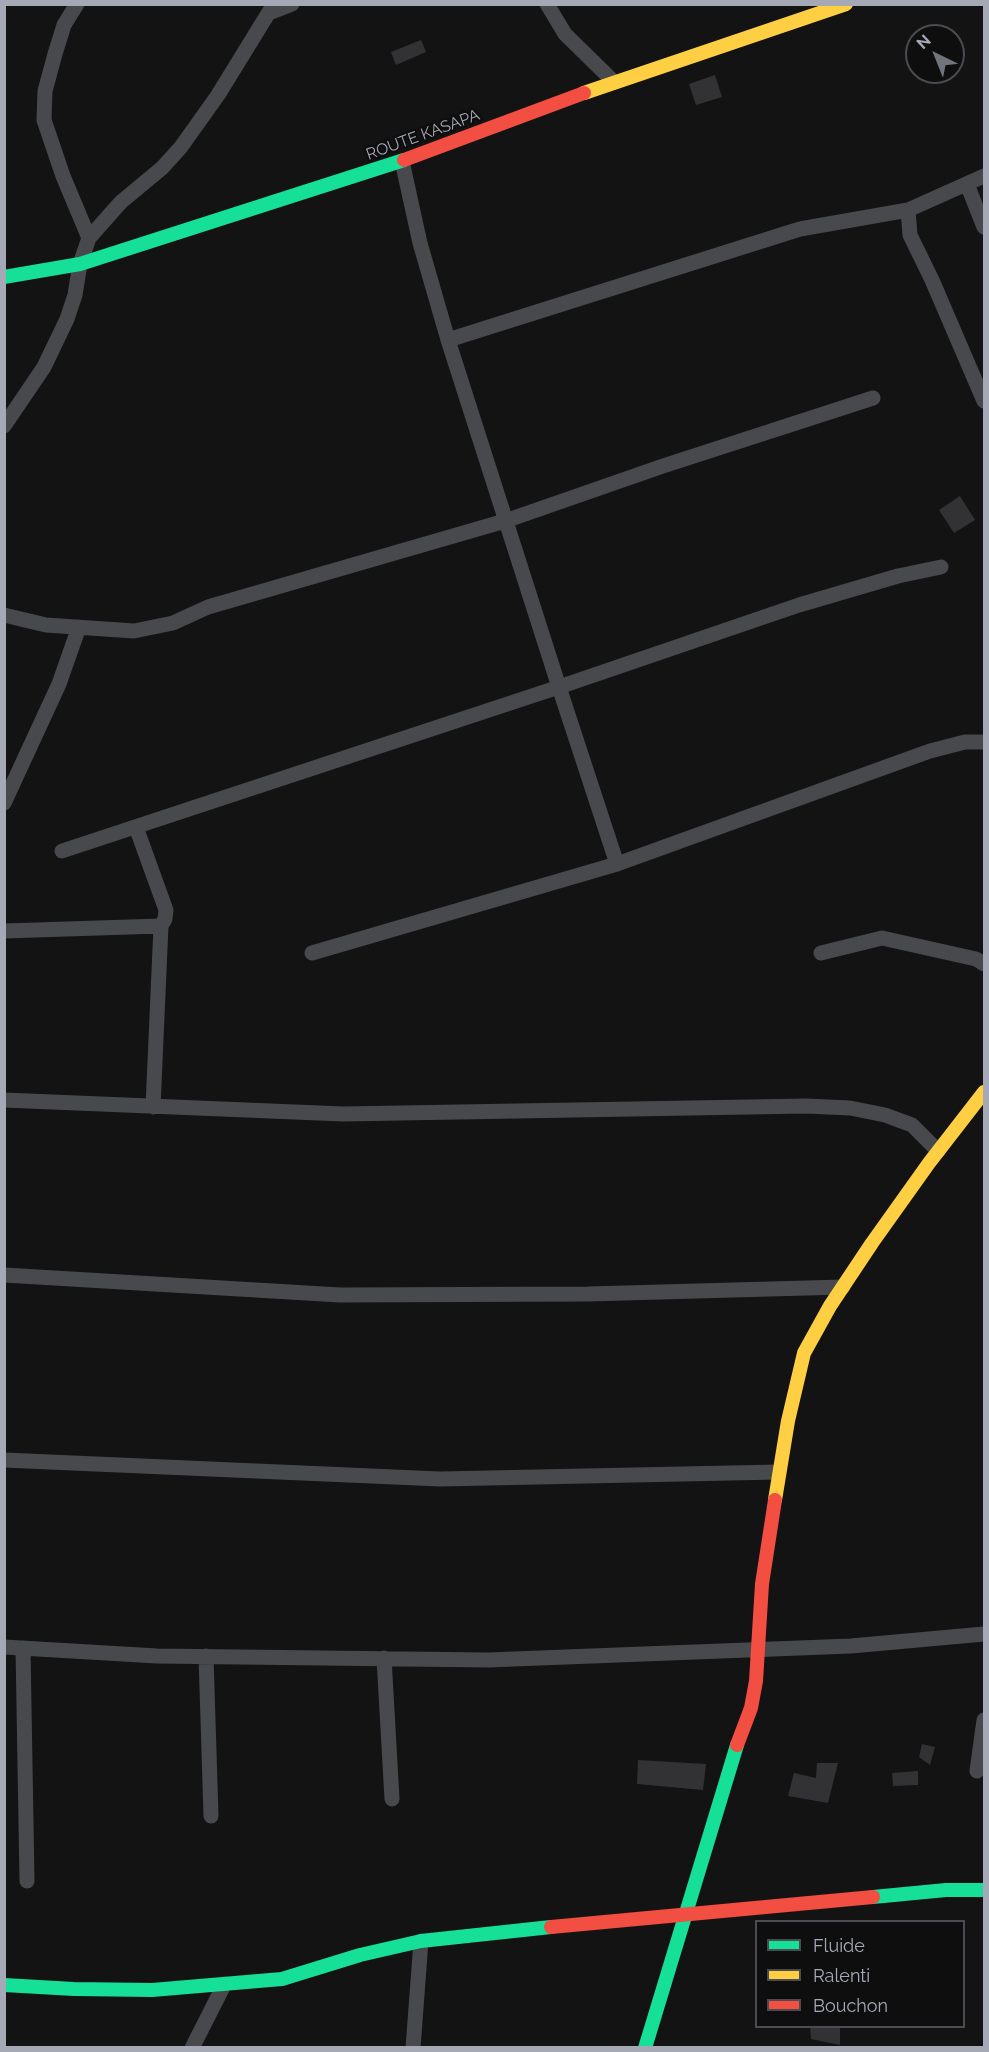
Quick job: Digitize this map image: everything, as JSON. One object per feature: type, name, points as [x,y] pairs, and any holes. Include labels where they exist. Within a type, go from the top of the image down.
[{"type":"street","points":[[77,4],[64,25],[55,54],[45,92],[44,120],[63,176],[89,238]]},
{"type":"street","points":[[4,426],[44,368],[67,320],[75,295],[80,264],[89,238],[121,202],[162,168],[181,147],[218,95],[271,9],[292,4]]},
{"type":"street","points":[[547,4],[565,34],[614,82]]},
{"type":"street","name":"ROUTE KASAPA","points":[[4,277],[80,264],[402,161],[614,82],[846,4]]},
{"type":"street","points":[[402,161],[420,243],[448,340],[617,864]]},
{"type":"street","points":[[448,340],[800,229],[908,210],[984,176]]},
{"type":"street","points":[[967,184],[984,227]]},
{"type":"street","points":[[908,210],[910,235],[984,401]]},
{"type":"street","points":[[4,615],[46,625],[134,631],[173,623],[208,607],[505,521],[663,466],[873,398]]},
{"type":"street","points":[[62,851],[799,605],[898,576],[941,567]]},
{"type":"street","points":[[4,802],[59,684],[79,627]]},
{"type":"street","points":[[312,953],[617,864],[930,751],[965,742],[984,742]]},
{"type":"street","points":[[136,827],[166,910],[161,926],[153,1107]]},
{"type":"street","points":[[4,931],[161,926]]},
{"type":"street","points":[[821,953],[882,938],[976,959],[984,964]]},
{"type":"street","points":[[645,2048],[739,1739],[751,1708],[756,1681],[757,1650],[770,1527],[788,1420],[804,1353],[843,1287],[938,1151],[984,1092]]},
{"type":"street","points":[[4,1100],[343,1114],[806,1106],[849,1108],[885,1115],[912,1125],[938,1151]]},
{"type":"street","points":[[4,1275],[340,1295],[588,1294],[843,1287]]},
{"type":"street","points":[[4,1460],[440,1479],[779,1472]]},
{"type":"street","points":[[4,1647],[206,1656],[488,1660],[903,1643],[984,1634]]},
{"type":"street","points":[[23,1648],[27,1881]]},
{"type":"street","points":[[206,1656],[211,1816]]},
{"type":"street","points":[[384,1659],[392,1799]]},
{"type":"street","points":[[977,1771],[984,1720]]},
{"type":"street","points":[[4,1985],[152,1990],[224,1985],[282,1979],[360,1954],[421,1941],[514,1930],[946,1890],[984,1890]]},
{"type":"street","points":[[413,2048],[421,1941]]},
{"type":"street","points":[[192,2048],[224,1985]]},
{"type":"building","points":[[421,40],[426,52],[396,65],[391,52]]},
{"type":"building","points":[[715,75],[722,97],[696,105],[689,84]]},
{"type":"building","points":[[960,496],[975,520],[954,533],[939,510]]},
{"type":"building","points":[[922,1744],[935,1747],[930,1765],[919,1757]]},
{"type":"building","points":[[638,1760],[706,1764],[703,1790],[637,1784]]},
{"type":"building","points":[[817,1763],[838,1763],[828,1803],[788,1796],[794,1773],[816,1778]]},
{"type":"building","points":[[918,1771],[918,1785],[893,1786],[892,1773]]},
{"type":"building","points":[[810,2028],[840,2028],[840,2045],[811,2039]]},
{"type":"traffic: fast","points":[[4,277],[80,264],[404,160]]},
{"type":"traffic: fast","points":[[645,2048],[737,1745]]},
{"type":"traffic: fast","points":[[873,1897],[946,1890],[984,1890]]},
{"type":"traffic: fast","points":[[4,1985],[152,1990],[282,1979],[360,1955],[421,1941],[551,1927]]},
{"type":"traffic: slow","points":[[584,93],[846,4]]},
{"type":"traffic: slow","points":[[775,1500],[788,1421],[804,1353],[830,1306],[872,1243],[929,1163],[984,1092]]},
{"type":"traffic: jam","points":[[404,160],[584,93]]},
{"type":"traffic: jam","points":[[737,1745],[751,1708],[756,1681],[762,1584],[775,1500]]},
{"type":"traffic: jam","points":[[551,1927],[873,1897]]}]
